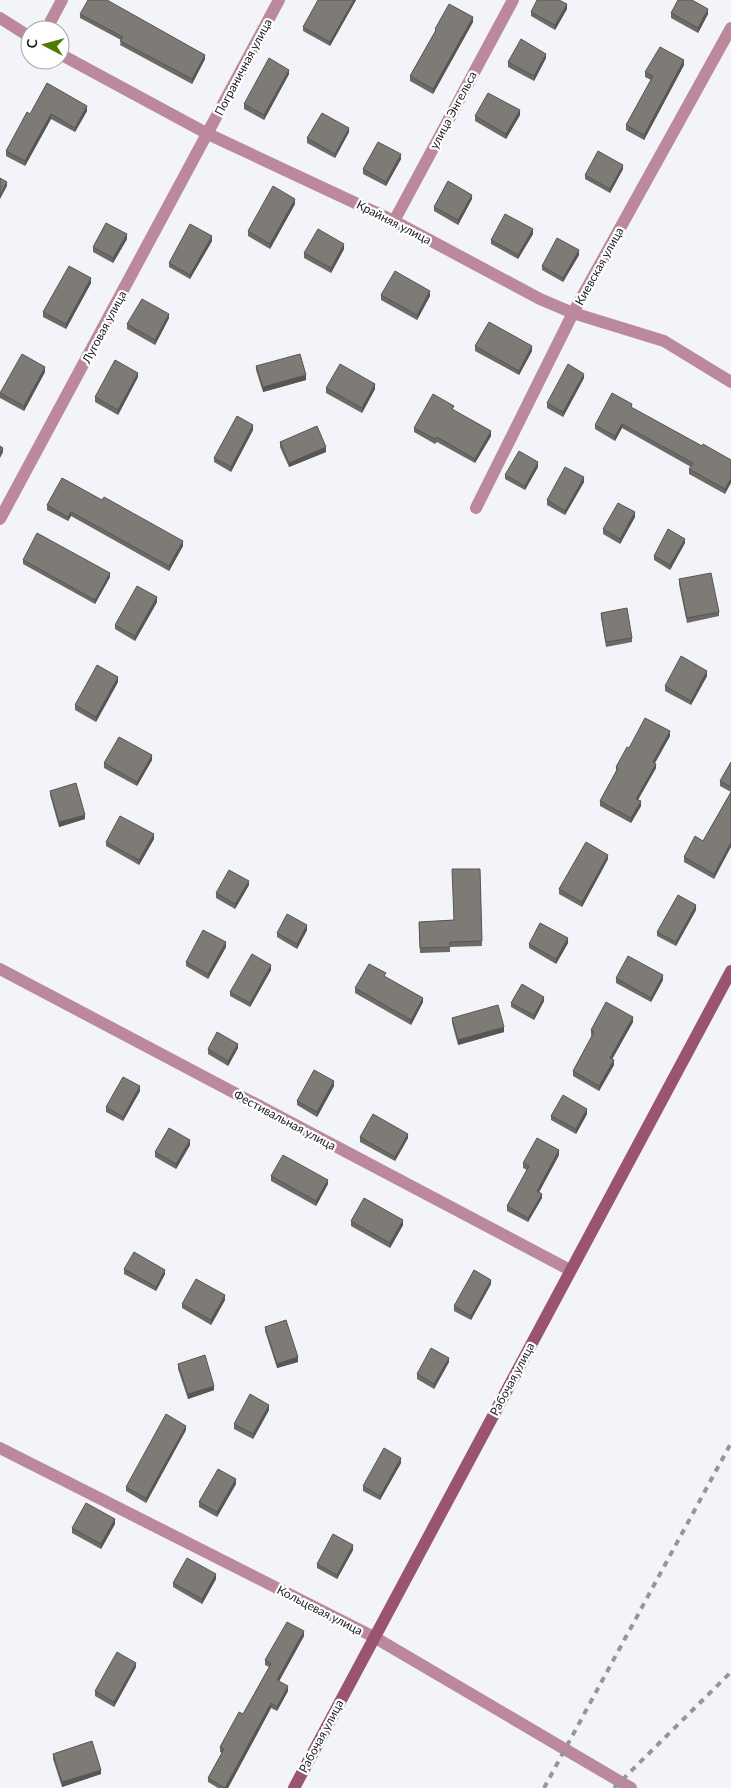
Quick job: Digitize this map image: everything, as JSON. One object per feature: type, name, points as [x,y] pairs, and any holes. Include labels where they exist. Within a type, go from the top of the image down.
[{"type":"main road","name":"Рабочая улица","points":[[294,1788],[731,971]]},
{"type":"street","points":[[51,20],[62,0]]},
{"type":"street","name":"Пограничная улица","points":[[208,134],[279,0]]},
{"type":"street","name":"улица Энгельса","points":[[394,221],[513,0]]},
{"type":"street","points":[[0,18],[20,31]]},
{"type":"street","name":"Киевская улица","points":[[476,508],[572,313],[731,28]]},
{"type":"street","name":"Крайняя улица","points":[[70,59],[208,134],[394,221],[540,299],[572,313],[664,341],[731,382]]},
{"type":"street","name":"Луговая улица","points":[[0,519],[208,134]]},
{"type":"street","name":"Фестивальная улица","points":[[0,969],[570,1270]]},
{"type":"street","name":"Кольцевая улица","points":[[0,1448],[374,1637],[631,1788]]},
{"type":"building","points":[[88,0],[107,0],[205,55],[192,79],[120,41],[123,37],[80,14]]},
{"type":"building","points":[[318,0],[354,0],[330,42],[303,27]]},
{"type":"building","points":[[537,0],[559,0],[567,4],[555,25],[531,12]]},
{"type":"building","points":[[678,0],[692,0],[708,9],[698,28],[671,13]]},
{"type":"building","points":[[449,4],[473,17],[433,89],[410,76]]},
{"type":"building","points":[[521,39],[546,54],[534,76],[508,62]]},
{"type":"building","points":[[660,47],[684,60],[644,135],[626,125],[653,76],[645,72]]},
{"type":"building","points":[[269,58],[289,70],[264,115],[244,104]]},
{"type":"building","points":[[47,83],[87,106],[75,128],[51,114],[25,161],[6,151],[27,112],[30,114]]},
{"type":"building","points":[[488,93],[520,110],[506,134],[475,116]]},
{"type":"building","points":[[322,113],[349,128],[335,154],[307,138]]},
{"type":"building","points":[[378,142],[401,154],[386,182],[363,169]]},
{"type":"building","points":[[598,151],[623,165],[610,189],[585,175]]},
{"type":"building","points":[[0,178],[7,182],[0,195]]},
{"type":"building","points":[[448,181],[472,195],[458,220],[434,207]]},
{"type":"building","points":[[273,186],[295,199],[270,244],[248,231]]},
{"type":"building","points":[[505,214],[533,229],[518,255],[491,240]]},
{"type":"building","points":[[106,223],[127,234],[113,258],[93,247]]},
{"type":"building","points":[[190,224],[212,236],[190,275],[169,263]]},
{"type":"building","points":[[318,229],[344,244],[331,268],[304,253]]},
{"type":"building","points":[[557,238],[579,250],[563,278],[542,266]]},
{"type":"building","points":[[69,266],[91,278],[66,324],[43,312]]},
{"type":"building","points":[[395,271],[430,291],[417,315],[381,295]]},
{"type":"building","points":[[142,299],[169,314],[155,340],[127,324]]},
{"type":"building","points":[[489,322],[532,346],[519,371],[475,346]]},
{"type":"building","points":[[22,354],[45,367],[24,406],[0,393]]},
{"type":"building","points":[[300,354],[306,375],[263,387],[256,366]]},
{"type":"building","points":[[115,360],[138,373],[118,410],[95,397]]},
{"type":"building","points":[[340,364],[375,384],[362,408],[326,388]]},
{"type":"building","points":[[568,364],[584,374],[563,412],[547,403]]},
{"type":"building","points":[[612,393],[632,404],[631,407],[731,460],[731,478],[725,489],[689,469],[693,463],[622,424],[615,436],[595,425]]},
{"type":"building","points":[[433,394],[454,406],[452,409],[491,431],[475,459],[437,437],[435,439],[414,428]]},
{"type":"building","points":[[237,416],[253,425],[231,467],[214,458]]},
{"type":"building","points":[[317,426],[326,447],[289,463],[280,442]]},
{"type":"building","points":[[519,451],[538,462],[525,486],[505,475]]},
{"type":"building","points":[[565,467],[584,477],[565,511],[547,500]]},
{"type":"building","points":[[62,478],[102,500],[104,497],[183,541],[169,566],[71,512],[68,517],[47,505]]},
{"type":"building","points":[[618,503],[635,512],[620,539],[603,529]]},
{"type":"building","points":[[668,529],[685,539],[670,565],[654,556]]},
{"type":"building","points":[[37,533],[110,573],[95,600],[23,560]]},
{"type":"building","points":[[711,573],[719,612],[687,618],[679,579]]},
{"type":"building","points":[[137,586],[157,597],[135,636],[115,625]]},
{"type":"building","points":[[627,608],[632,638],[606,642],[601,613]]},
{"type":"building","points":[[681,656],[707,671],[691,701],[665,686]]},
{"type":"building","points":[[97,665],[118,677],[96,717],[75,705]]},
{"type":"building","points":[[645,718],[670,731],[653,762],[656,764],[636,799],[641,801],[631,818],[600,801],[618,768],[616,767],[627,747],[629,748]]},
{"type":"building","points":[[119,737],[152,755],[137,782],[104,763]]},
{"type":"building","points":[[731,762],[731,787],[720,781]]},
{"type":"building","points":[[76,783],[85,815],[59,822],[50,791]]},
{"type":"building","points":[[731,792],[731,842],[714,874],[684,857],[695,836],[703,841]]},
{"type":"building","points":[[120,816],[154,834],[139,860],[106,842]]},
{"type":"building","points":[[586,842],[608,855],[582,902],[559,889]]},
{"type":"building","points":[[452,869],[480,869],[482,941],[450,942],[450,947],[420,948],[419,922],[454,920]]},
{"type":"building","points":[[229,870],[249,881],[235,904],[216,893]]},
{"type":"building","points":[[678,895],[696,905],[676,942],[657,932]]},
{"type":"building","points":[[287,914],[307,925],[297,944],[277,933]]},
{"type":"building","points":[[540,923],[568,938],[556,959],[529,944]]},
{"type":"building","points":[[203,930],[226,942],[208,974],[186,962]]},
{"type":"building","points":[[252,954],[271,965],[250,1003],[230,992]]},
{"type":"building","points":[[628,956],[663,975],[651,998],[616,978]]},
{"type":"building","points":[[369,964],[386,973],[384,976],[423,998],[411,1020],[355,988]]},
{"type":"building","points":[[522,984],[544,997],[534,1015],[511,1003]]},
{"type":"building","points":[[606,1002],[633,1017],[610,1058],[614,1060],[599,1086],[573,1071],[594,1032],[591,1030]]},
{"type":"building","points":[[498,1005],[504,1027],[458,1040],[452,1018]]},
{"type":"building","points":[[217,1032],[238,1044],[228,1061],[208,1049]]},
{"type":"building","points":[[314,1070],[334,1081],[317,1112],[297,1101]]},
{"type":"building","points":[[123,1077],[140,1086],[123,1117],[106,1107]]},
{"type":"building","points":[[563,1095],[587,1109],[576,1129],[551,1116]]},
{"type":"building","points":[[373,1114],[408,1134],[395,1157],[360,1137]]},
{"type":"building","points":[[169,1128],[190,1140],[176,1164],[155,1152]]},
{"type":"building","points":[[537,1138],[559,1150],[537,1191],[542,1194],[528,1218],[507,1206],[529,1166],[523,1163]]},
{"type":"building","points":[[283,1155],[328,1180],[316,1201],[271,1176]]},
{"type":"building","points":[[364,1198],[403,1220],[390,1243],[351,1221]]},
{"type":"building","points":[[134,1252],[165,1270],[156,1287],[124,1269]]},
{"type":"building","points":[[474,1270],[491,1280],[471,1316],[454,1306]]},
{"type":"building","points":[[196,1279],[225,1295],[211,1320],[182,1304]]},
{"type":"building","points":[[286,1320],[298,1357],[277,1364],[265,1327]]},
{"type":"building","points":[[431,1348],[449,1358],[434,1384],[417,1374]]},
{"type":"building","points":[[205,1355],[214,1386],[188,1394],[178,1364]]},
{"type":"building","points":[[250,1394],[269,1405],[253,1434],[234,1424]]},
{"type":"building","points":[[166,1414],[186,1426],[146,1498],[126,1487]]},
{"type":"building","points":[[384,1448],[401,1458],[380,1496],[363,1486]]},
{"type":"building","points":[[218,1469],[236,1479],[217,1512],[199,1502]]},
{"type":"building","points":[[86,1503],[115,1519],[101,1544],[72,1528]]},
{"type":"building","points":[[333,1534],[353,1545],[337,1575],[317,1564]]},
{"type":"building","points":[[187,1558],[216,1574],[202,1599],[173,1583]]},
{"type":"building","points":[[287,1622],[304,1631],[277,1680],[288,1686],[277,1707],[271,1703],[225,1788],[208,1778],[224,1749],[220,1747],[239,1712],[243,1714],[271,1664],[265,1660]]},
{"type":"building","points":[[117,1652],[136,1663],[114,1702],[95,1691]]},
{"type":"building","points":[[92,1741],[101,1770],[62,1782],[53,1754]]},
{"type":"railway","points":[[544,1788],[731,1443]]},
{"type":"railway","points":[[614,1788],[731,1672]]}]
